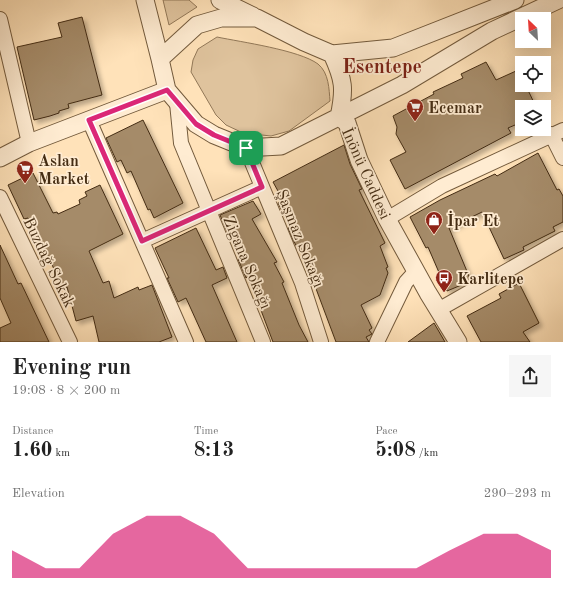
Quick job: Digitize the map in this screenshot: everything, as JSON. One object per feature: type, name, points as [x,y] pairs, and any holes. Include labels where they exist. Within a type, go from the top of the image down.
[{"type":"street","points":[[145,0],[160,59],[172,97],[196,124],[214,135],[246,148],[281,146],[339,117],[344,96],[342,75],[332,54]]},
{"type":"street","points":[[220,0],[304,42],[332,54],[393,48],[515,0]]},
{"type":"street","name":"İnönü Caddesi","points":[[458,342],[438,310],[387,219],[359,160],[347,123],[339,117],[402,85],[492,31],[558,0]]},
{"type":"street","points":[[160,59],[197,25],[221,18],[257,18]]},
{"type":"street","points":[[0,19],[29,143]]},
{"type":"street","points":[[0,158],[29,143],[89,120],[172,97]]},
{"type":"street","name":"Zigana Sokağı","points":[[172,97],[181,143],[263,342]]},
{"type":"street","points":[[89,120],[186,342]]},
{"type":"street","points":[[387,219],[442,186],[557,132],[563,158]]},
{"type":"street","name":"Şaşmaz Sokağı","points":[[246,148],[302,283],[321,342]]},
{"type":"street","points":[[142,241],[208,209],[262,187]]},
{"type":"street","name":"Buzdağ Sokak","points":[[0,197],[70,342]]},
{"type":"street","points":[[438,310],[563,239]]},
{"type":"street","points":[[377,342],[406,282],[416,271]]},
{"type":"shaded area","points":[[163,0],[189,0],[197,7],[169,25]]},
{"type":"shaded area","points":[[217,37],[284,51],[309,59],[318,64],[326,76],[329,86],[330,101],[289,131],[271,136],[243,133],[226,125],[216,115],[191,72],[193,60],[198,49]]},
{"type":"building","points":[[82,17],[102,95],[68,104],[69,108],[59,111],[59,113],[34,120],[17,47],[62,37],[58,23]]},
{"type":"building","points":[[486,62],[496,80],[515,71],[515,92],[529,92],[533,100],[515,100],[515,125],[508,128],[511,133],[405,189],[390,160],[406,152],[396,134],[397,127],[393,116],[434,94],[433,92],[463,78],[461,74]]},
{"type":"building","points":[[143,120],[183,203],[154,218],[150,209],[148,210],[131,171],[127,173],[121,160],[117,162],[106,138]]},
{"type":"building","points":[[344,145],[350,164],[362,189],[359,190],[385,243],[380,246],[388,267],[386,268],[388,273],[380,295],[361,305],[372,328],[369,330],[372,334],[366,337],[369,342],[336,342],[309,270],[311,269],[299,246],[297,247],[293,240],[288,228],[290,227],[278,203],[283,200],[273,182]]},
{"type":"building","points":[[538,153],[557,190],[559,189],[563,196],[563,222],[553,227],[555,231],[523,247],[524,250],[504,259],[482,212],[449,228],[471,281],[447,291],[428,247],[426,248],[410,217],[440,200],[495,174],[497,176]]},
{"type":"building","points":[[33,173],[53,213],[57,212],[58,214],[80,204],[79,200],[87,196],[85,192],[100,185],[123,234],[89,251],[103,283],[109,281],[114,298],[138,287],[139,290],[152,285],[172,337],[159,342],[99,342],[93,316],[76,321],[67,287],[63,289],[44,247],[28,218],[24,219],[8,185]]},
{"type":"building","points":[[253,201],[261,214],[252,219],[277,262],[274,263],[284,282],[282,283],[299,325],[308,342],[273,342],[259,305],[261,305],[247,277],[246,278],[238,259],[242,257],[228,234],[220,215]]},
{"type":"building","points":[[196,228],[216,270],[223,267],[227,278],[212,285],[237,342],[206,342],[186,298],[178,302],[155,248]]},
{"type":"building","points":[[0,245],[18,284],[21,283],[49,342],[0,342],[0,328],[11,323],[0,298]]},
{"type":"building","points":[[519,283],[539,323],[523,332],[530,342],[481,342],[467,316],[501,298],[499,294]]},
{"type":"building","points":[[434,323],[445,342],[408,342]]},
{"type":"place","name":"Ecemar","points":[[415,122]]},
{"type":"place","name":"Aslan Market","points":[[25,184]]},
{"type":"place","name":"İpar Et","points":[[434,235]]},
{"type":"place","name":"Karlitepe","points":[[444,293]]},
{"type":"district","name":"Esentepe","points":[[382,66]]},
{"type":"route","points":[[167,90],[196,124],[214,135],[246,148],[262,187],[208,209],[142,241],[89,120],[167,90]]}]
